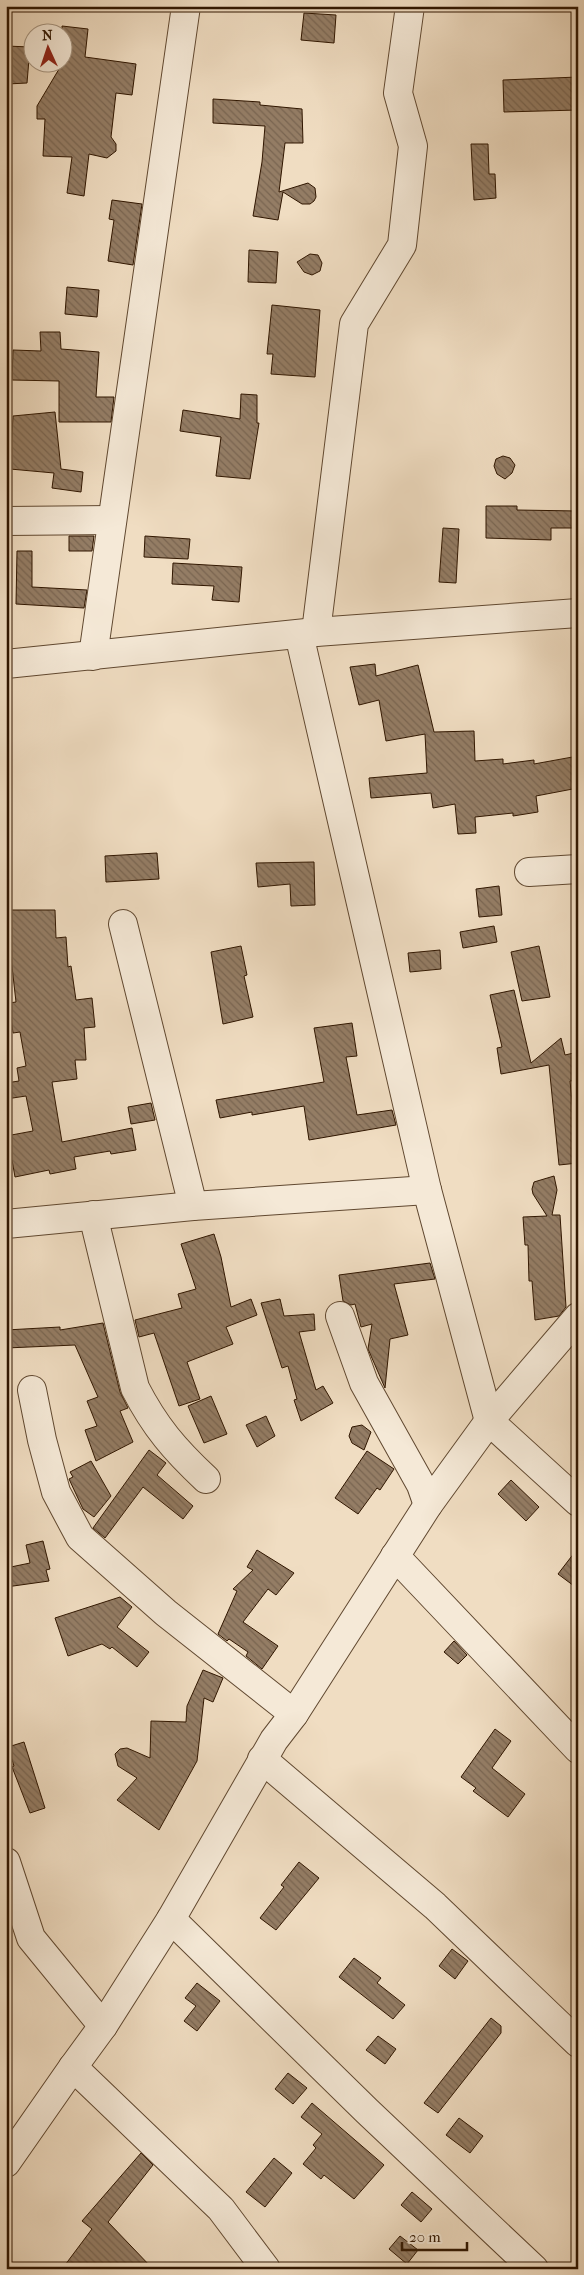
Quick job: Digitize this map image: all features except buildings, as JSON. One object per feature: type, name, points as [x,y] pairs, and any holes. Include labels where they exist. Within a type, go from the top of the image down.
[{"type":"street","points":[[93,656],[186,6]]},
{"type":"street","points":[[410,6],[398,93],[413,146],[402,244],[354,324],[308,633],[427,1190],[489,1422],[578,1502]]},
{"type":"street","points":[[6,521],[112,520]]},
{"type":"street","points":[[6,664],[308,633],[578,613]]},
{"type":"street","points":[[529,872],[578,869]]},
{"type":"street","points":[[123,924],[193,1206]]},
{"type":"street","points":[[6,1224],[193,1206],[427,1190]]},
{"type":"street","points":[[93,1215],[135,1388],[148,1414],[175,1449],[206,1479]]},
{"type":"street","points":[[340,1316],[364,1383],[421,1485],[428,1505]]},
{"type":"street","points":[[6,2164],[103,2026],[171,1919],[262,1759],[294,1714],[428,1505],[489,1422],[578,1317]]},
{"type":"street","points":[[32,1390],[42,1440],[56,1492],[80,1537],[166,1613],[294,1714]]},
{"type":"street","points":[[395,1556],[578,1748]]},
{"type":"street","points":[[262,1759],[436,1906],[578,2043]]},
{"type":"street","points":[[6,1862],[31,1938],[103,2026]]},
{"type":"street","points":[[171,1919],[367,2111],[534,2269]]},
{"type":"street","points":[[73,2067],[221,2209],[266,2269]]}]
